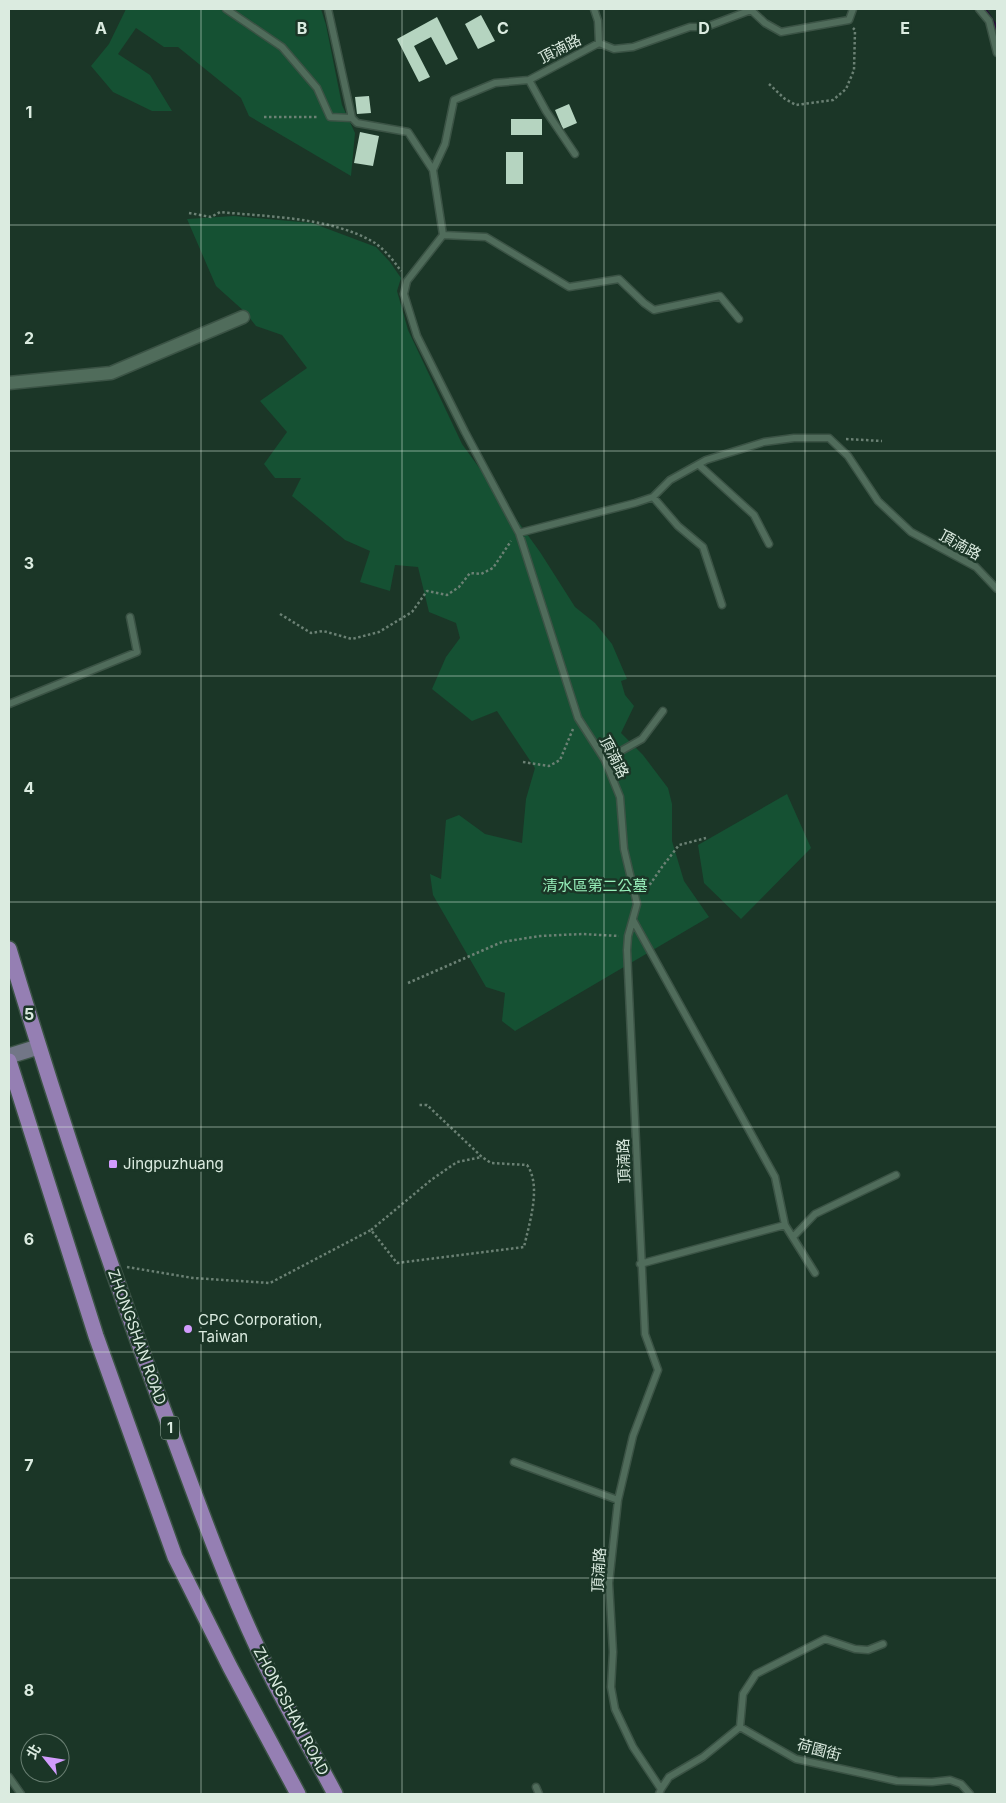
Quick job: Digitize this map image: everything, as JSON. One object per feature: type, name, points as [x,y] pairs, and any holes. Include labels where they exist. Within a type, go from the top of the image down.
[{"type":"main road","name":"ZHONGSHAN ROAD","points":[[9,949],[38,1047],[111,1264],[218,1557],[258,1650],[335,1794]]},
{"type":"main road","points":[[9,1061],[96,1336],[175,1557],[230,1667],[298,1794]]},
{"type":"street","points":[[9,383],[111,373],[244,317]]},
{"type":"street","points":[[9,1056],[38,1047]]},
{"type":"lane","points":[[226,9],[282,47],[317,88],[330,116],[352,118]]},
{"type":"lane","points":[[328,9],[352,118],[356,123],[408,132],[433,170],[443,235],[407,281]]},
{"type":"lane","points":[[594,9],[598,21],[599,43]]},
{"type":"lane","points":[[848,20],[853,9]]},
{"type":"lane","points":[[979,9],[989,21],[997,53]]},
{"type":"lane","name":"頂湳路","points":[[433,170],[444,144],[454,100],[495,83],[529,80],[599,43],[614,49],[633,47],[690,27],[706,27],[751,10],[765,23],[781,32],[848,20]]},
{"type":"lane","points":[[529,80],[546,111],[575,154]]},
{"type":"lane","points":[[443,235],[486,237],[569,287],[619,279],[654,310],[720,296],[739,319]]},
{"type":"lane","name":"頂湳路","points":[[407,281],[404,294],[417,336],[465,432],[519,533],[578,718],[605,760],[620,797],[624,849],[637,904],[628,936],[640,1264],[645,1334],[658,1370],[632,1436],[618,1500],[609,1583],[613,1652],[611,1687],[615,1709],[633,1747],[660,1792]]},
{"type":"lane","points":[[519,533],[653,497],[670,480],[706,460],[764,442],[794,438],[830,438]]},
{"type":"lane","name":"頂湳路","points":[[830,438],[848,456],[878,501],[911,532],[976,567],[997,589]]},
{"type":"lane","points":[[699,465],[754,515],[769,544]]},
{"type":"lane","points":[[653,497],[678,526],[703,547],[722,605]]},
{"type":"lane","points":[[9,704],[137,652],[130,617]]},
{"type":"lane","points":[[605,760],[642,739],[663,711]]},
{"type":"lane","points":[[633,920],[775,1177],[785,1225],[815,1272]]},
{"type":"lane","points":[[793,1238],[815,1214],[896,1175]]},
{"type":"lane","points":[[640,1264],[785,1225]]},
{"type":"lane","points":[[514,1462],[618,1500]]},
{"type":"lane","points":[[660,1792],[669,1777],[703,1757],[740,1727],[743,1694],[756,1674],[825,1640],[868,1650],[883,1644]]},
{"type":"lane","name":"荷園街","points":[[740,1727],[796,1760],[897,1780],[932,1782],[950,1780],[961,1784],[970,1794]]},
{"type":"lane","points":[[9,1777],[21,1794]]},
{"type":"lane","points":[[536,1787],[539,1794]]},
{"type":"path","points":[[769,84],[784,99],[796,105],[833,100],[846,90],[854,70],[855,30],[848,20]]},
{"type":"path","points":[[264,117],[330,116]]},
{"type":"path","points":[[190,213],[211,217],[220,212],[308,221],[349,231],[375,244],[391,257],[407,281]]},
{"type":"path","points":[[830,438],[882,441]]},
{"type":"path","points":[[280,614],[310,633],[323,631],[352,639],[380,632],[412,612],[427,591],[447,595],[459,587],[470,573],[481,574],[492,568],[519,533]]},
{"type":"path","points":[[523,762],[549,766],[560,760],[578,718]]},
{"type":"path","points":[[637,904],[679,845],[706,838]]},
{"type":"path","points":[[408,982],[502,942],[540,936],[628,936]]},
{"type":"path","points":[[371,1230],[397,1263],[524,1247],[534,1203],[532,1172],[527,1165],[491,1163],[482,1157],[428,1105],[418,1105]]},
{"type":"path","points":[[111,1264],[193,1278],[270,1283],[371,1230],[431,1180],[457,1162],[482,1157]]},
{"type":"green space","points":[[126,9],[321,9],[342,105],[355,133],[351,176],[249,116],[241,98],[178,47],[164,47],[136,28],[118,54],[150,75],[172,111],[152,111],[113,92],[91,66],[109,44]]},
{"type":"green space","name":"清水區第二公墓","points":[[234,216],[312,223],[376,247],[390,262],[401,278],[397,291],[408,330],[462,444],[540,552],[575,607],[595,623],[612,644],[627,679],[621,681],[625,695],[634,706],[621,733],[643,755],[668,788],[672,804],[672,841],[684,881],[709,917],[515,1031],[502,1021],[505,993],[486,987],[433,895],[430,874],[441,879],[446,820],[459,815],[485,834],[522,843],[526,799],[535,768],[497,711],[472,721],[432,689],[446,657],[460,638],[456,623],[429,612],[418,567],[395,565],[390,591],[360,582],[370,551],[345,540],[292,496],[301,478],[275,478],[264,464],[287,432],[260,401],[307,368],[282,335],[256,326],[245,312],[216,286],[187,219]]},
{"type":"green space","points":[[787,794],[811,848],[741,919],[704,883],[698,845]]},
{"type":"building","points":[[481,15],[495,41],[478,49],[465,24]]},
{"type":"building","points":[[437,17],[458,59],[446,65],[431,37],[414,46],[430,77],[419,82],[397,39]]},
{"type":"building","points":[[369,96],[371,113],[357,114],[355,97]]},
{"type":"building","points":[[569,104],[577,123],[563,129],[555,110]]},
{"type":"building","points":[[511,119],[542,119],[542,135],[511,135]]},
{"type":"building","points":[[360,132],[379,136],[373,166],[354,163]]},
{"type":"building","points":[[506,152],[523,152],[523,184],[506,184]]},
{"type":"waterway","points":[[984,9],[997,29]]},
{"type":"place","name":"Jingpuzhuang","points":[[113,1164]]},
{"type":"place","name":"CPC Corporation, Taiwan","points":[[188,1329]]}]
